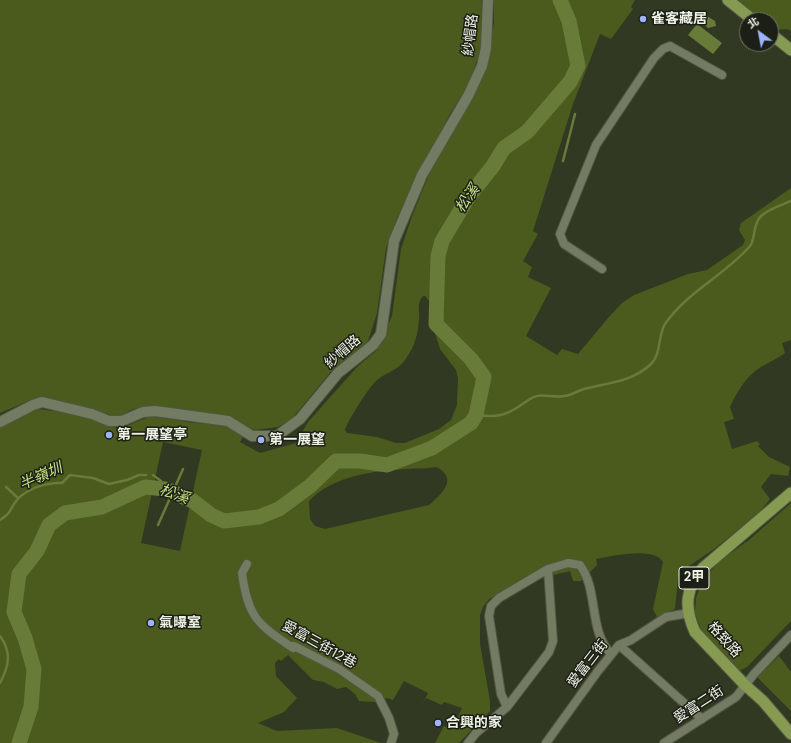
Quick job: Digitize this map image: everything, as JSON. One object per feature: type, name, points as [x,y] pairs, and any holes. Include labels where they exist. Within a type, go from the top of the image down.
[{"type":"main road","points":[[728,0],[743,12]]},
{"type":"main road","points":[[779,40],[791,50]]},
{"type":"main road","name":"格致路","points":[[791,493],[723,550],[694,579],[688,595],[689,613],[695,632],[745,685],[763,701],[791,734]]},
{"type":"street","name":"紗帽路","points":[[0,422],[42,402],[92,414],[109,421],[122,421],[143,412],[155,411],[228,420],[252,436],[277,436],[300,419],[338,373],[373,345],[381,334],[394,241],[422,175],[468,96],[482,66],[486,48],[488,0]]},
{"type":"street","points":[[602,269],[564,244],[560,234],[596,145],[654,58],[663,49],[670,46],[722,75]]},
{"type":"street","points":[[507,707],[501,694],[489,616],[491,606],[499,598],[548,569],[568,563],[580,565],[587,574],[600,637],[604,648],[610,654]]},
{"type":"street","name":"愛富三街12巷","points":[[247,564],[242,573],[244,590],[255,618],[269,632],[293,648],[294,646],[339,669],[378,696],[394,734],[391,743]]},
{"type":"street","points":[[468,743],[507,707],[549,652],[553,641],[548,569]]},
{"type":"street","name":"愛富三街","points":[[546,743],[610,654],[619,645],[632,640],[666,617],[689,613]]},
{"type":"street","name":"愛富二街","points":[[664,743],[736,697],[754,674],[791,635]]},
{"type":"street","points":[[619,645],[702,719]]},
{"type":"shaded area","points":[[0,0],[482,0],[481,49],[469,84],[450,114],[397,218],[386,248],[377,313],[368,341],[352,356],[333,369],[291,420],[278,427],[255,430],[228,418],[145,406],[131,410],[118,417],[40,396],[0,413]]},
{"type":"shaded area","points":[[494,0],[635,0],[631,7],[633,9],[611,39],[600,34],[573,104],[533,231],[538,234],[523,261],[532,267],[528,277],[551,288],[526,336],[557,355],[562,349],[578,354],[622,303],[634,295],[688,274],[707,270],[743,245],[745,240],[739,230],[741,223],[791,188],[791,340],[782,343],[785,353],[761,367],[746,380],[730,407],[734,419],[724,422],[732,449],[757,441],[760,444],[758,446],[769,457],[790,467],[788,476],[771,474],[761,487],[770,499],[758,514],[714,549],[683,570],[678,578],[675,609],[657,617],[653,609],[663,562],[658,557],[651,554],[642,553],[621,554],[596,559],[597,565],[581,581],[573,581],[570,571],[541,578],[527,578],[489,599],[483,607],[480,615],[480,644],[490,701],[490,711],[459,743],[435,743],[444,726],[452,730],[462,708],[444,702],[442,705],[426,698],[421,707],[428,693],[404,681],[393,700],[387,698],[374,702],[359,701],[355,694],[346,687],[337,689],[324,682],[313,680],[288,655],[281,661],[279,659],[275,663],[276,676],[297,698],[284,712],[258,723],[277,731],[337,728],[381,743],[0,743],[0,425],[39,409],[77,414],[119,429],[151,416],[194,423],[227,424],[244,435],[240,442],[260,453],[296,443],[308,422],[358,366],[377,350],[392,316],[401,249],[412,216],[439,150],[489,48],[494,23]],"holes":[[[423,296],[425,296],[432,304],[432,323],[440,349],[456,370],[458,378],[457,405],[451,420],[439,429],[405,443],[396,443],[377,437],[347,433],[345,430],[350,420],[373,384],[401,365],[410,353],[417,335],[419,305]],[[163,442],[202,450],[180,551],[141,543]],[[436,467],[443,471],[447,481],[443,491],[429,505],[325,529],[315,526],[310,519],[309,501],[318,493],[341,480],[380,471]]]},
{"type":"shaded area","points":[[735,0],[791,0],[791,31],[787,29],[779,30],[779,12],[751,12]]},
{"type":"shaded area","points":[[703,16],[707,16],[715,21],[716,26],[708,28],[700,19]]},
{"type":"shaded area","points":[[697,24],[722,43],[713,54],[688,35]]},
{"type":"shaded area","points":[[791,503],[791,621],[747,667],[739,671],[702,633],[695,613],[696,598],[703,579],[721,560],[749,540]]},
{"type":"shaded area","points":[[779,656],[791,672],[791,711],[757,677]]},
{"type":"waterway","name":"松溪","points":[[19,743],[31,707],[34,669],[25,638],[14,612],[19,574],[37,551],[49,525],[65,513],[102,507],[145,487],[165,489],[193,501],[211,515],[224,521],[259,517],[279,509],[310,486],[336,461],[360,461],[387,465],[432,448],[471,423],[476,415],[484,377],[471,359],[436,324],[438,256],[442,241],[469,196],[493,166],[504,148],[527,132],[570,82],[578,66],[569,21],[560,0]]},
{"type":"waterway","points":[[563,161],[575,114]]},
{"type":"waterway","name":"松溪","points":[[476,415],[495,416],[505,414],[531,398],[544,395],[569,395],[584,389],[619,381],[636,375],[644,370],[654,360],[665,324],[674,313],[684,302],[729,266],[750,246],[753,240],[756,224],[761,216],[771,209],[791,201]]},
{"type":"waterway","points":[[158,525],[183,469]]},
{"type":"waterway","name":"半嶺圳","points":[[0,520],[9,513],[17,500],[26,492],[44,485],[62,483],[70,475],[93,478],[109,484],[127,480],[139,475],[146,475]]},
{"type":"waterway","name":"半嶺圳","points":[[153,475],[161,481],[165,489]]},
{"type":"waterway","points":[[6,487],[18,498]]},
{"type":"waterway","name":"半嶺圳","points":[[0,636],[8,653],[7,665],[0,683]]},
{"type":"place","name":"雀客藏居","points":[[643,19]]},
{"type":"place","name":"第一展望亭","points":[[109,435]]},
{"type":"place","name":"第一展望","points":[[261,440]]},
{"type":"place","name":"氣曝室","points":[[151,623]]},
{"type":"place","name":"合興的家","points":[[438,723]]}]
